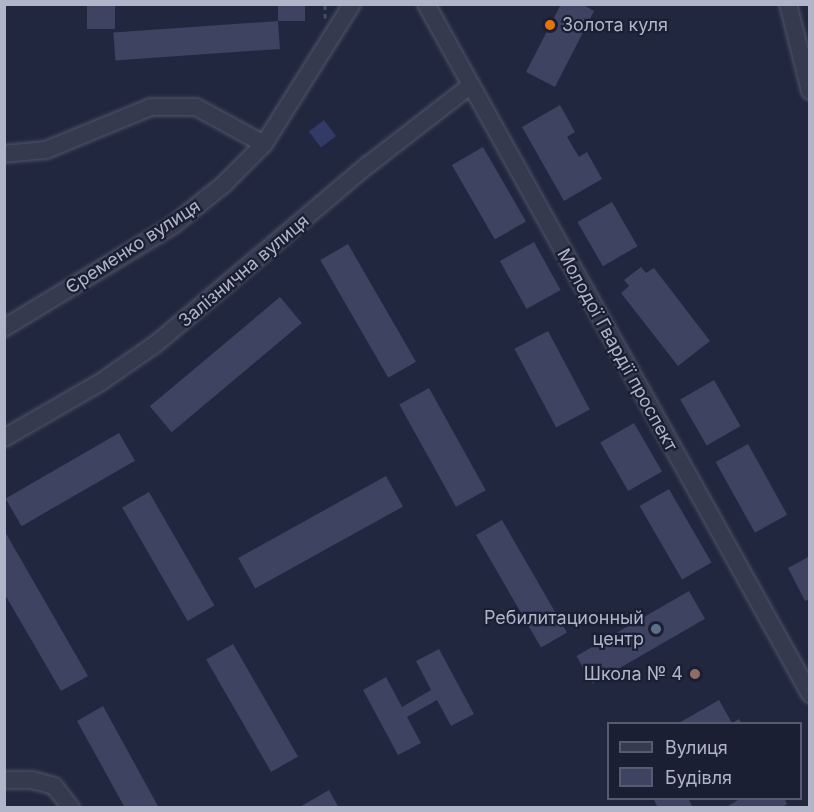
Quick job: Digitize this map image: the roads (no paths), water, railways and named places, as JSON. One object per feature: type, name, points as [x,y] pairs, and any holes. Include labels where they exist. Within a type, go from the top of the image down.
[{"type":"street","name":"Єременко вулиця","points":[[4,328],[172,226],[224,184],[264,144],[352,4]]},
{"type":"street","name":"Молодої Гвардії проспект","points":[[426,4],[810,694]]},
{"type":"street","points":[[788,4],[810,91]]},
{"type":"street","name":"Залізнична вулиця","points":[[4,438],[100,382],[157,343],[368,165],[470,86]]},
{"type":"street","points":[[4,154],[46,150],[151,107],[196,107],[264,144]]},
{"type":"street","points":[[4,780],[32,780],[54,786],[71,807]]},
{"type":"water","points":[[324,120],[336,136],[321,147],[309,131]]},
{"type":"place","name":"Золота куля","points":[[550,25]]},
{"type":"place","name":"Ребилитационный центр","points":[[656,629]]},
{"type":"place","name":"Школа № 4","points":[[695,674]]}]
